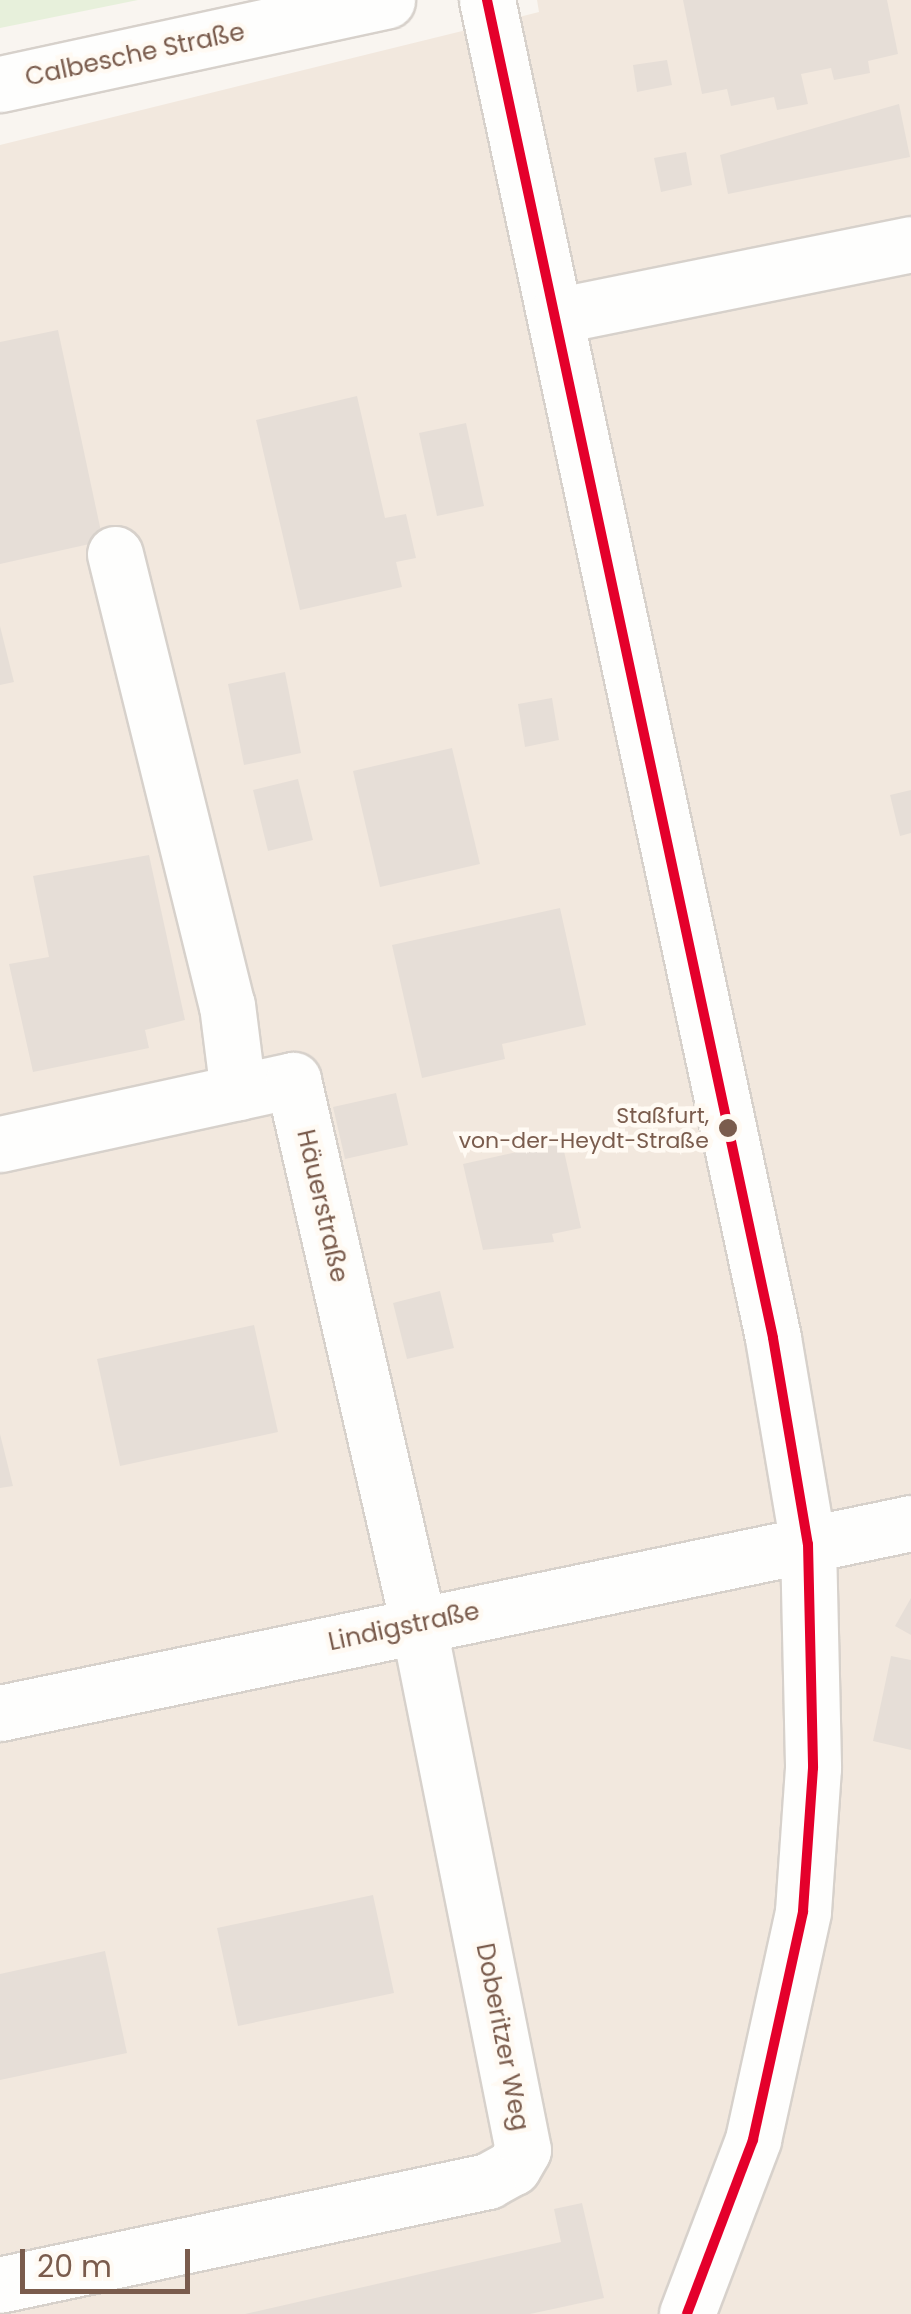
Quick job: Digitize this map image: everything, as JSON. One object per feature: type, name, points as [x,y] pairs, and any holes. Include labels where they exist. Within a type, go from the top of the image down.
[{"type":"street","name":"Calbesche Straße","points":[[0,84],[388,0]]},
{"type":"street","points":[[488,0],[776,1356],[808,1544],[814,1768],[803,1912],[753,2140],[687,2314]]},
{"type":"street","points":[[555,316],[911,244]]},
{"type":"street","points":[[115,554],[223,988],[238,1092]]},
{"type":"street","name":"Häuerstraße","points":[[0,1144],[293,1080],[418,1624]]},
{"type":"street","name":"Lindigstraße","points":[[0,1713],[911,1522]]},
{"type":"street","name":"Doberitzer Weg","points":[[0,2285],[488,2181],[513,2167],[522,2150],[522,2130],[418,1624]]},
{"type":"shaded area","points":[[537,0],[911,0],[911,2314],[0,2314],[0,145],[539,12]]},
{"type":"green space","points":[[0,0],[138,0],[0,28]]},
{"type":"building","points":[[683,0],[887,0],[898,54],[868,61],[870,73],[834,80],[831,68],[801,74],[808,104],[777,110],[774,97],[731,106],[727,89],[702,94]]},
{"type":"building","points":[[667,60],[672,85],[637,92],[633,65]]},
{"type":"building","points":[[899,104],[910,157],[728,194],[720,155]]},
{"type":"building","points":[[686,152],[692,185],[661,192],[654,158]]},
{"type":"building","points":[[58,330],[103,541],[0,564],[0,342]]},
{"type":"building","points":[[357,396],[385,518],[406,514],[416,558],[396,562],[402,587],[300,610],[256,420]]},
{"type":"building","points":[[466,423],[484,506],[437,516],[419,433]]},
{"type":"building","points":[[0,626],[14,682],[0,685]]},
{"type":"building","points":[[285,672],[301,753],[244,765],[228,684]]},
{"type":"building","points":[[552,698],[559,740],[525,747],[518,704]]},
{"type":"building","points":[[452,748],[480,864],[380,887],[353,771]]},
{"type":"building","points":[[298,779],[313,840],[268,851],[253,790]]},
{"type":"building","points":[[911,790],[911,833],[900,836],[890,795]]},
{"type":"building","points":[[149,855],[185,1020],[145,1030],[149,1048],[33,1072],[9,964],[49,957],[33,876]]},
{"type":"building","points":[[560,908],[586,1025],[502,1044],[505,1059],[422,1078],[392,945]]},
{"type":"building","points":[[396,1093],[408,1145],[345,1159],[333,1107]]},
{"type":"building","points":[[562,1142],[581,1228],[552,1234],[554,1242],[483,1250],[463,1164]]},
{"type":"building","points":[[440,1291],[454,1348],[407,1359],[393,1303]]},
{"type":"building","points":[[254,1325],[278,1432],[120,1466],[97,1359]]},
{"type":"building","points":[[0,1434],[13,1486],[0,1488]]},
{"type":"building","points":[[911,1598],[911,1635],[895,1626]]},
{"type":"building","points":[[891,1656],[911,1660],[911,1750],[873,1741]]},
{"type":"building","points":[[373,1895],[394,1993],[238,2026],[217,1928]]},
{"type":"building","points":[[105,1951],[127,2053],[0,2080],[0,1974]]},
{"type":"building","points":[[582,2203],[604,2298],[530,2314],[245,2314],[561,2242],[554,2209]]},
{"type":"transit line","points":[[487,0],[773,1338],[808,1544],[813,1768],[803,1912],[753,2140],[687,2314]]},
{"type":"place","name":"Staßfurt, von-der-Heydt-Straße","points":[[728,1128]]}]
